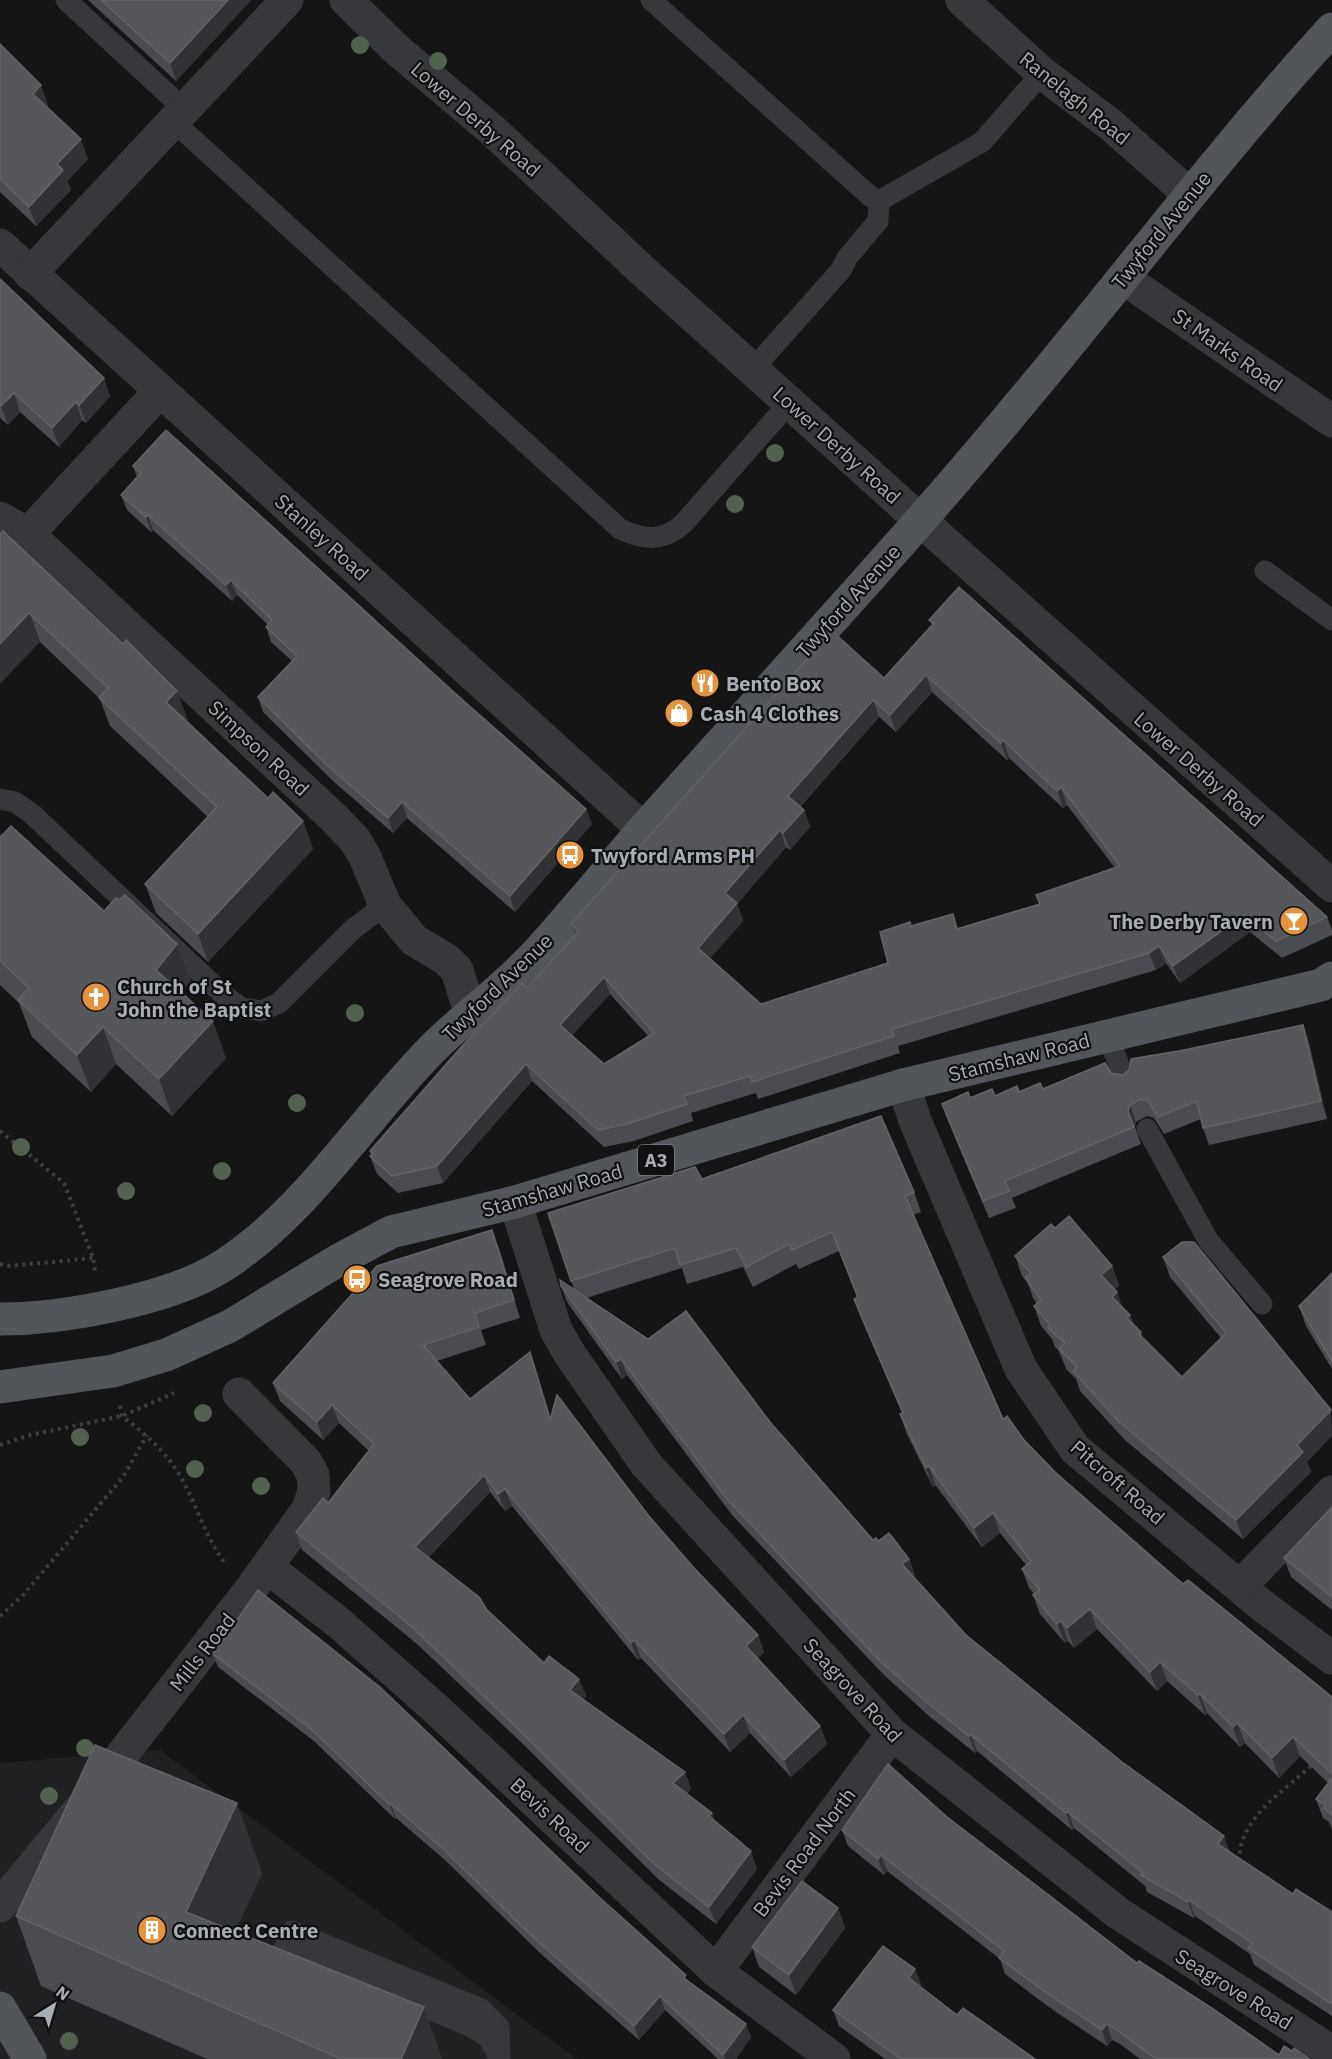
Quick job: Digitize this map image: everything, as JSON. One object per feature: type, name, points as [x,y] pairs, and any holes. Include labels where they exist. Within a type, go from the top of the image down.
[{"type":"main road","name":"Twyford Avenue","points":[[0,1319],[24,1319],[158,1294],[218,1269],[275,1227],[429,1052],[537,954],[643,829],[920,520],[1123,278],[1272,94],[1332,29]]},
{"type":"main road","name":"Stamshaw Road","points":[[0,1387],[113,1371],[166,1355],[230,1326],[337,1261],[391,1232],[515,1202],[903,1085],[1321,984],[1332,978]]},
{"type":"main road","points":[[0,2008],[30,2059]]},
{"type":"street","points":[[30,274],[287,0]]},
{"type":"street","name":"Lower Derby Road","points":[[346,0],[396,48],[492,130],[920,520],[1332,886]]},
{"type":"street","name":"Ranelagh Road","points":[[962,0],[1042,73],[1111,125],[1189,194]]},
{"type":"street","name":"Stanley Road","points":[[0,245],[643,829]]},
{"type":"street","name":"St Marks Road","points":[[1123,278],[1332,421]]},
{"type":"street","points":[[28,534],[160,391]]},
{"type":"street","name":"Simpson Road","points":[[0,518],[28,534],[334,818],[360,848],[385,905],[414,940],[447,960],[457,970],[471,1012]]},
{"type":"street","name":"Pitcroft Road","points":[[903,1085],[916,1123],[1021,1369],[1055,1423],[1075,1449],[1241,1585],[1264,1607],[1332,1658]]},
{"type":"street","name":"Seagrove Road","points":[[515,1202],[556,1330],[569,1353],[646,1464],[892,1734],[1118,1913],[1332,2052]]},
{"type":"street","name":"Mills Road","points":[[0,1906],[80,1809],[267,1567],[308,1509],[314,1491],[313,1475],[295,1448],[239,1394]]},
{"type":"street","points":[[1241,1585],[1332,1492]]},
{"type":"street","name":"Bevis Road","points":[[267,1567],[339,1623],[435,1708],[717,1971],[834,2059]]},
{"type":"street","name":"Bevis Road North","points":[[717,1971],[892,1734]]},
{"type":"lane","points":[[66,0],[178,115],[611,521],[635,536],[653,539],[670,535],[683,524],[790,402]]},
{"type":"lane","points":[[651,0],[871,197],[879,201]]},
{"type":"lane","points":[[879,201],[982,142],[1042,73]]},
{"type":"lane","points":[[753,369],[841,270],[847,258],[878,220],[879,201]]},
{"type":"lane","points":[[1265,571],[1332,620]]},
{"type":"lane","points":[[0,799],[15,802],[32,814],[225,996],[242,1008],[261,1011],[279,1003],[353,929],[385,905]]},
{"type":"lane","points":[[1107,1035],[1125,1080]]},
{"type":"lane","points":[[1147,1130],[1208,1240],[1262,1304]]},
{"type":"lane","points":[[292,1931],[481,2009],[499,2027],[500,2059],[488,2037],[470,2026],[284,1949],[292,1931]]},
{"type":"path","points":[[0,1131],[64,1183],[93,1258],[10,1266],[0,1264]]},
{"type":"path","points":[[0,1445],[30,1435],[122,1416],[147,1435],[176,1469],[213,1548],[231,1572]]},
{"type":"path","points":[[0,1616],[24,1594],[123,1477],[147,1435]]},
{"type":"path","points":[[1239,1867],[1239,1845],[1253,1819],[1315,1762]]},
{"type":"shaded area","points":[[160,1750],[577,2059],[0,2059],[0,1763]]},
{"type":"building","points":[[101,0],[228,0],[170,63]]},
{"type":"building","points":[[0,44],[41,85],[33,94],[81,139],[57,164],[63,170],[29,207],[0,179]]},
{"type":"building","points":[[0,279],[104,378],[79,405],[76,402],[52,428],[14,393],[0,405]]},
{"type":"building","points":[[166,430],[586,809],[510,896],[402,802],[388,818],[328,766],[258,697],[297,656],[266,627],[272,620],[231,580],[226,585],[148,515],[146,517],[121,495],[141,473],[133,466]]},
{"type":"building","points":[[3,531],[123,644],[126,640],[177,691],[166,702],[268,798],[273,792],[303,821],[198,934],[145,884],[217,807],[99,698],[108,688],[29,613],[0,644],[0,534]]},
{"type":"building","points":[[959,587],[1327,917],[1276,941],[1244,915],[1173,966],[1159,946],[1149,953],[892,1029],[894,1036],[752,1082],[750,1076],[684,1096],[687,1104],[627,1124],[598,1130],[526,1064],[437,1166],[392,1176],[370,1156],[373,1154],[370,1151],[462,1046],[522,983],[527,988],[579,931],[571,924],[832,631],[884,678],[934,623],[929,620]],"holes":[[[926,675],[1001,743],[1003,740],[1057,791],[1061,787],[1120,866],[1036,895],[1040,904],[957,929],[953,914],[911,926],[910,922],[880,932],[888,963],[761,1004],[698,948],[737,903],[725,893],[780,830],[783,833],[804,810],[788,796],[873,700],[890,715]],[[604,977],[654,1033],[604,1064],[560,1025]]]},
{"type":"building","name":"Church of St John the Baptist","points":[[11,826],[104,911],[116,898],[119,900],[125,895],[177,944],[156,970],[213,1021],[159,1079],[103,1027],[77,1055],[18,1000],[29,988],[0,961],[0,837]]},
{"type":"building","points":[[1303,1025],[1321,1101],[1203,1128],[1197,1101],[1158,1117],[1148,1101],[1140,1099],[1130,1105],[1128,1111],[1134,1127],[1005,1181],[1009,1191],[983,1201],[942,1104],[968,1092],[970,1098],[992,1089],[995,1096],[1017,1086],[1019,1092],[1040,1083],[1043,1089],[1105,1063],[1111,1073],[1123,1075],[1129,1070],[1131,1059]]},
{"type":"building","points":[[881,1116],[914,1192],[905,1196],[1003,1419],[1007,1416],[1024,1440],[1056,1473],[1183,1584],[1188,1580],[1332,1697],[1332,1774],[1293,1737],[1272,1758],[1237,1723],[1233,1727],[1200,1694],[1198,1695],[1160,1662],[1150,1672],[1090,1609],[1067,1628],[1061,1621],[1057,1624],[1033,1595],[1040,1590],[1022,1569],[1031,1561],[993,1513],[974,1528],[929,1466],[926,1468],[900,1414],[903,1413],[854,1299],[858,1297],[832,1232],[792,1250],[789,1244],[746,1267],[736,1248],[680,1265],[675,1248],[571,1281],[548,1213],[695,1167],[702,1179]]},
{"type":"building","points":[[1069,1216],[1112,1266],[1101,1275],[1117,1292],[1112,1297],[1130,1315],[1127,1318],[1141,1332],[1139,1334],[1182,1377],[1226,1333],[1163,1257],[1182,1242],[1194,1242],[1331,1410],[1297,1445],[1303,1452],[1236,1520],[1118,1421],[1073,1371],[1077,1367],[1059,1349],[1065,1343],[1048,1328],[1050,1325],[1034,1306],[1041,1300],[1025,1278],[1031,1273],[1015,1256],[1051,1224],[1055,1228]]},
{"type":"building","points":[[492,1230],[514,1300],[475,1313],[479,1327],[423,1345],[470,1399],[530,1352],[550,1420],[557,1395],[648,1515],[694,1568],[758,1635],[746,1646],[820,1726],[784,1760],[743,1715],[724,1734],[634,1640],[631,1643],[505,1489],[498,1494],[484,1475],[415,1547],[479,1597],[487,1610],[544,1663],[549,1656],[579,1679],[570,1690],[685,1772],[673,1783],[712,1813],[709,1816],[751,1851],[709,1907],[652,1862],[411,1626],[296,1532],[323,1498],[328,1503],[374,1444],[332,1405],[317,1422],[273,1383],[377,1266]]},
{"type":"building","points":[[1332,1273],[1332,1361],[1299,1306]]},
{"type":"building","points":[[560,1280],[648,1339],[686,1311],[770,1422],[873,1540],[876,1538],[878,1541],[889,1533],[909,1559],[902,1564],[966,1635],[1122,1762],[1224,1836],[1218,1844],[1293,1894],[1296,1889],[1332,1912],[1332,2004],[1248,1948],[1252,1943],[1189,1900],[1188,1902],[1141,1875],[1143,1873],[923,1699],[878,1659],[726,1498],[621,1359],[616,1362],[561,1286]]},
{"type":"building","points":[[1332,1507],[1332,1597],[1284,1558]]},
{"type":"building","points":[[258,1590],[380,1687],[599,1897],[686,1975],[684,1978],[746,2024],[723,2055],[660,1996],[634,2026],[536,1940],[440,1846],[390,1805],[310,1728],[213,1654]]},
{"type":"building","points":[[95,1745],[237,1803],[186,1912],[424,2007],[401,2059],[341,2059],[16,1916]]},
{"type":"building","points":[[888,1764],[947,1817],[1137,1963],[1139,1961],[1212,2008],[1279,2055],[1284,2046],[1292,2051],[1294,2048],[1310,2059],[1156,2059],[1114,2028],[1107,2024],[1102,2030],[1048,1994],[999,1958],[1004,1951],[881,1855],[878,1859],[842,1830]]},
{"type":"building","points":[[1332,1778],[1332,1815],[1324,1808],[1326,1805],[1316,1799]]},
{"type":"building","points":[[802,1881],[838,1908],[789,1975],[752,1947]]},
{"type":"building","points":[[883,1946],[915,1969],[909,1978],[957,2015],[963,2008],[1035,2059],[901,2059],[833,2010]]},
{"type":"place","name":"Bento Box","points":[[705,683]]},
{"type":"place","name":"Cash 4 Clothes","points":[[679,713]]},
{"type":"place","name":"Twyford Arms PH","points":[[570,855]]},
{"type":"place","name":"The Derby Tavern","points":[[1294,921]]},
{"type":"place","name":"Church of St John the Baptist","points":[[96,997]]},
{"type":"place","name":"Seagrove Road","points":[[357,1279]]},
{"type":"place","name":"Connect Centre","points":[[152,1930]]}]
